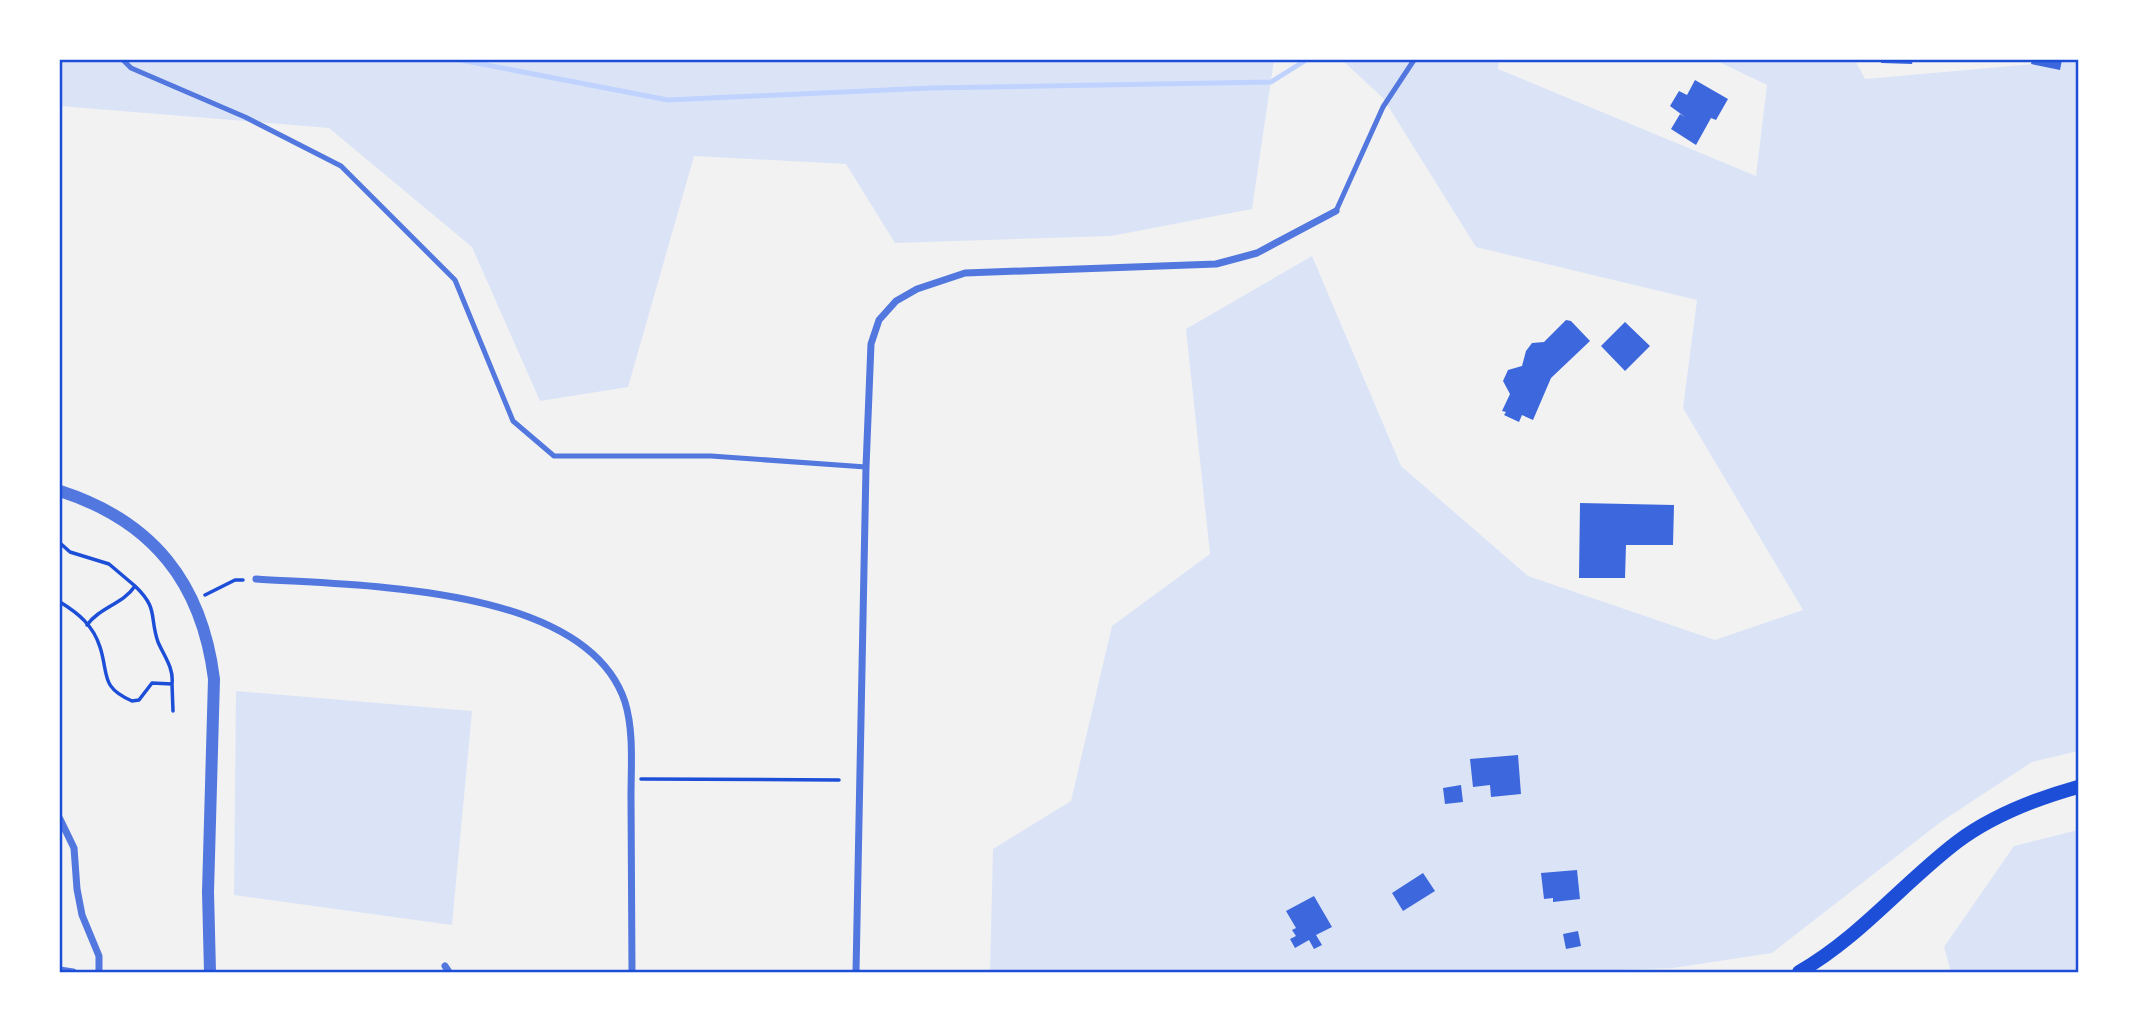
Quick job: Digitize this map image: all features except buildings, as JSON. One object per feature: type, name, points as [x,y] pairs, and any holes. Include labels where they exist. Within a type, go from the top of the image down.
[{"type":"main road","points":[[1799,972],[1846,942],[1956,843],[1999,815],[2043,797],[2078,787]]},
{"type":"street","points":[[856,972],[866,467],[871,344],[879,320],[896,301],[917,289],[965,273],[1216,264],[1257,253],[1336,211]]},
{"type":"street","points":[[60,491],[119,519],[156,548],[183,578],[195,599],[210,644],[214,679],[208,892],[210,972]]},
{"type":"street","points":[[256,579],[432,591],[499,608],[559,629],[602,662],[625,702],[631,779],[632,972]]},
{"type":"street","points":[[60,819],[74,848],[82,915],[99,956],[99,972]]},
{"type":"street","points":[[60,970],[73,972]]},
{"type":"lane","points":[[123,60],[131,68],[245,117],[341,166],[455,280],[513,421],[554,456],[711,456],[866,467]]},
{"type":"lane","points":[[1336,211],[1383,107],[1414,60]]},
{"type":"path","points":[[60,542],[70,552],[109,564],[135,586],[153,608],[158,641],[171,669],[173,711]]},
{"type":"path","points":[[195,599],[235,580],[256,579]]},
{"type":"path","points":[[88,625],[101,611],[128,595],[135,586]]},
{"type":"path","points":[[60,602],[75,610],[88,625],[100,648],[106,680],[119,695],[132,701],[139,700],[152,683],[172,684]]},
{"type":"path","points":[[631,779],[839,780]]},
{"type":"shaded area","points":[[60,60],[1274,60],[1252,209],[1111,236],[895,243],[846,164],[694,156],[628,387],[540,401],[472,247],[329,128],[60,106]]},
{"type":"shaded area","points":[[1342,60],[1499,60],[1498,69],[1756,176],[1767,85],[1715,60],[1855,60],[1865,79],[2078,60],[2078,751],[2032,762],[1942,821],[1772,953],[1673,968],[1564,972],[990,972],[993,849],[1071,801],[1112,626],[1210,554],[1186,329],[1312,256],[1401,466],[1528,576],[1715,640],[1803,610],[1683,408],[1697,300],[1476,247],[1383,98]]},
{"type":"shaded area","points":[[236,691],[472,711],[452,925],[234,895]]},
{"type":"shaded area","points":[[2078,830],[2078,972],[1951,972],[1944,947],[2014,846]]},
{"type":"waterway","points":[[461,60],[668,100],[930,88],[1271,82],[1306,60]]}]
